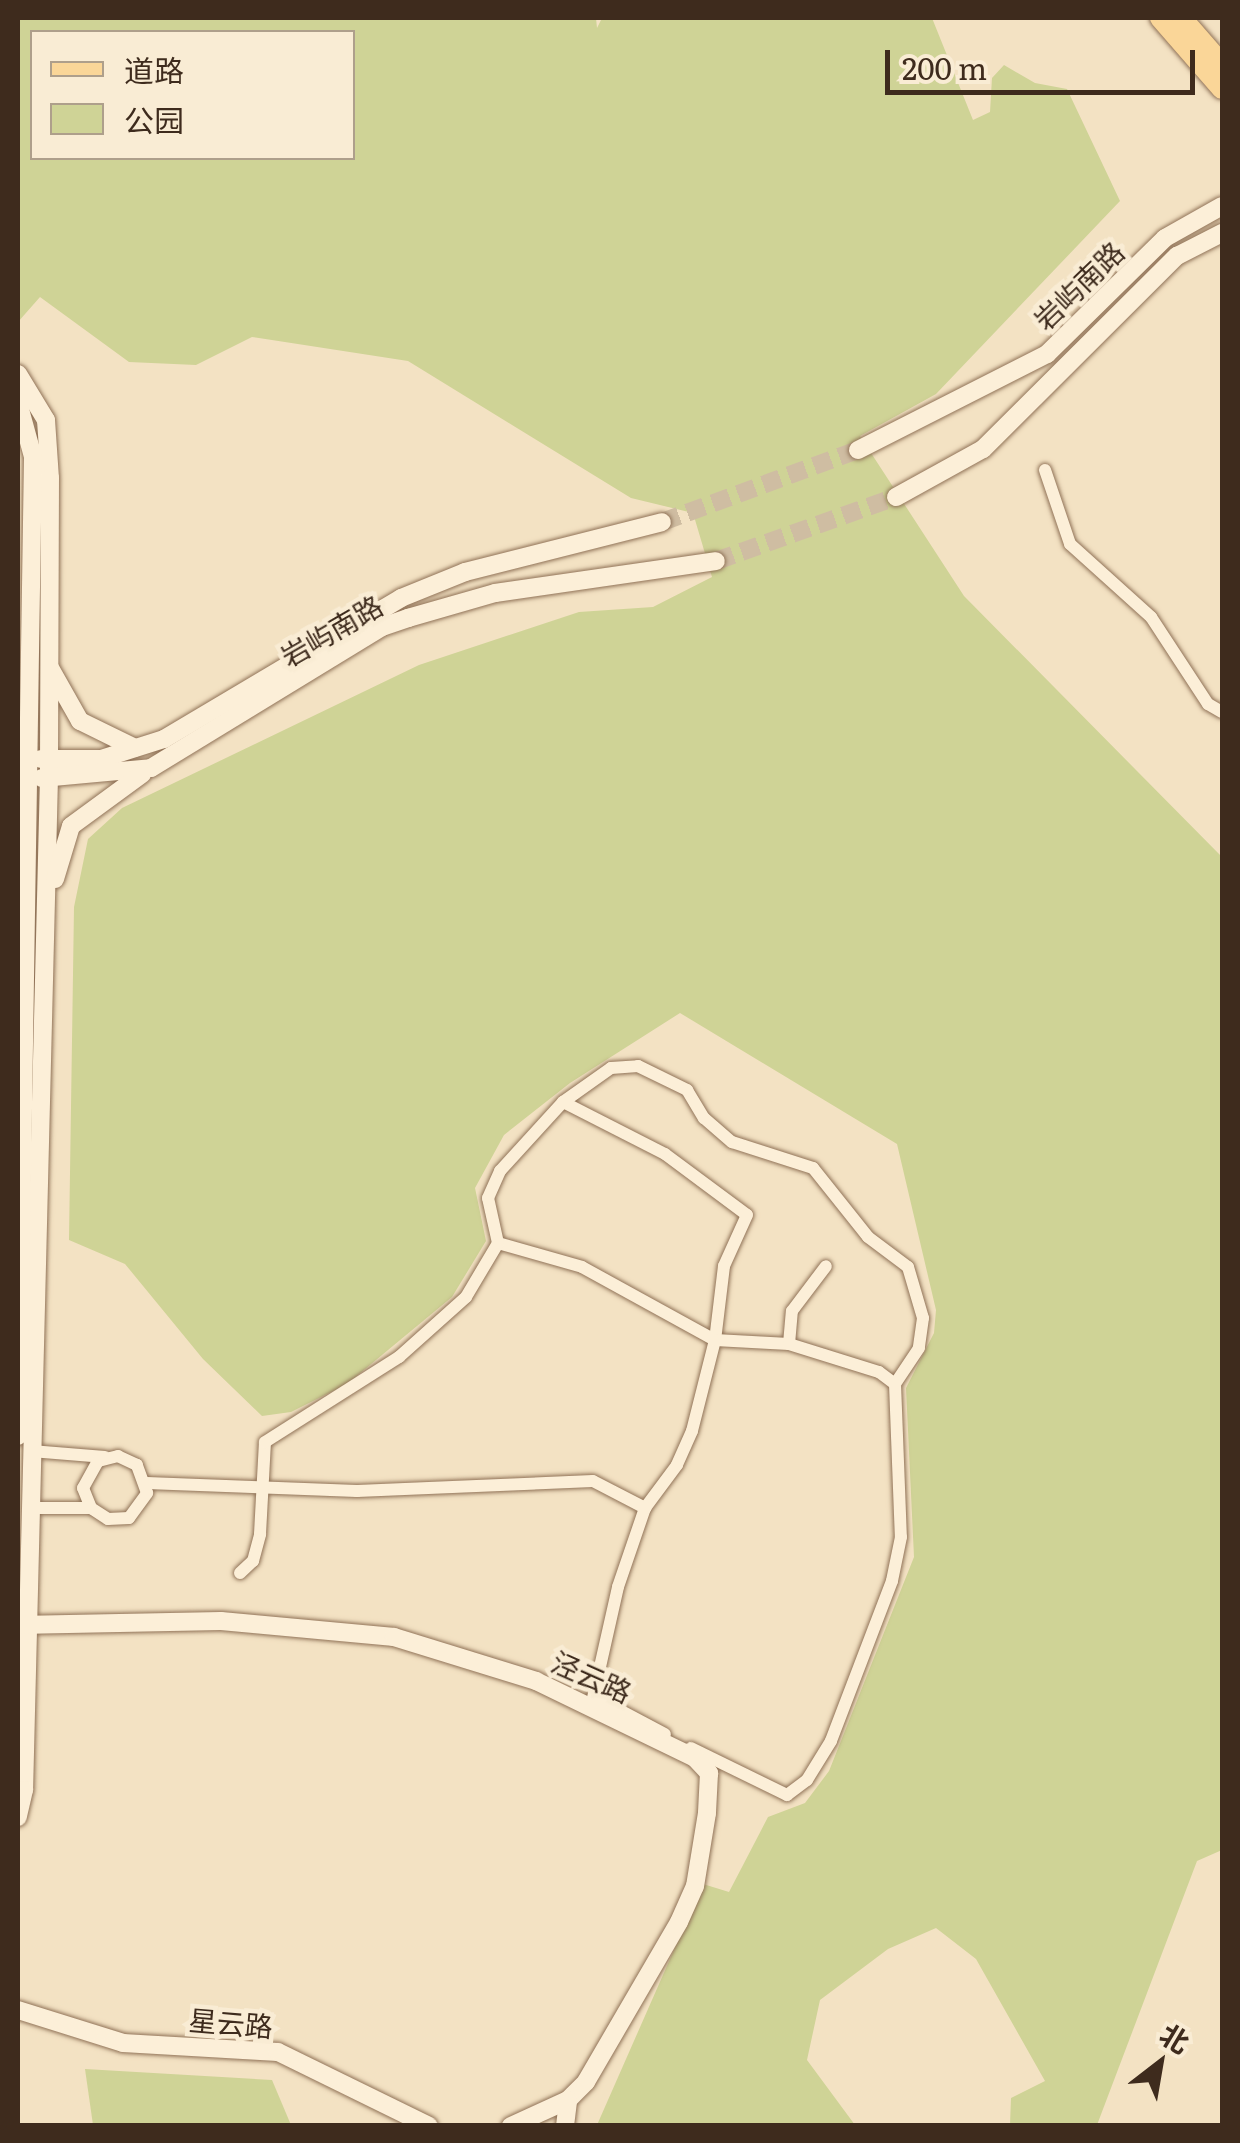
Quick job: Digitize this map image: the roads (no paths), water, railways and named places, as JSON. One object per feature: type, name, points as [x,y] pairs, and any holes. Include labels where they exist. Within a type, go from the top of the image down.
[{"type":"main road","points":[[1160,18],[1222,90]]},
{"type":"main road","points":[[1182,18],[1222,64]]},
{"type":"main road","name":"岩屿南路","points":[[858,450],[1047,354],[1165,238],[1222,206]]},
{"type":"main road","name":"岩屿南路","points":[[896,497],[984,449],[1177,256],[1222,233]]},
{"type":"main road","points":[[18,374],[37,398],[50,448],[49,768],[18,1817]]},
{"type":"main road","points":[[18,402],[33,457],[18,1436]]},
{"type":"main road","name":"岩屿南路","points":[[49,768],[101,758],[164,739],[401,598],[465,572],[662,522]]},
{"type":"main road","name":"岩屿南路","points":[[49,768],[151,768],[382,626],[496,594],[716,561]]},
{"type":"main road","points":[[47,663],[80,721],[136,748]]},
{"type":"main road","points":[[26,759],[49,768]]},
{"type":"main road","points":[[26,778],[49,768]]},
{"type":"main road","points":[[41,968],[62,842],[92,806],[151,768]]},
{"type":"main road","name":"泾云路","points":[[22,1626],[222,1621],[394,1637],[485,1662],[593,1700],[695,1758],[709,1773],[708,1813],[695,1886],[680,1922],[622,2027],[568,2100],[511,2126]]},
{"type":"main road","name":"星云路","points":[[18,2010],[124,2043],[278,2052],[429,2126]]},
{"type":"main road","points":[[566,2126],[568,2100]]},
{"type":"street","points":[[1045,470],[1070,544],[1150,618],[1208,704],[1222,712]]},
{"type":"street","points":[[240,1574],[253,1561],[260,1534],[265,1442],[399,1358],[466,1297],[498,1243],[488,1198],[500,1171],[563,1102],[611,1068],[638,1066],[687,1090],[704,1118],[732,1142],[813,1168],[868,1237],[908,1266],[920,1294],[918,1348],[895,1384],[901,1537],[863,1661],[807,1780],[787,1795],[593,1700],[618,1587],[646,1508],[677,1466],[692,1430],[715,1340],[724,1266],[747,1215],[665,1154],[563,1102]]},
{"type":"street","points":[[498,1243],[582,1267],[715,1340],[789,1344],[879,1372],[895,1384]]},
{"type":"street","points":[[789,1344],[792,1311],[826,1266]]},
{"type":"street","points":[[31,1451],[128,1459],[148,1483],[394,1491],[593,1482],[646,1508]]},
{"type":"street","points":[[90,1508],[85,1478],[108,1457]]},
{"type":"street","points":[[30,1508],[90,1508],[108,1520],[129,1518],[144,1503],[148,1483]]},
{"type":"tunnel","points":[[662,522],[858,450]]},
{"type":"tunnel","points":[[716,561],[896,497]]}]
